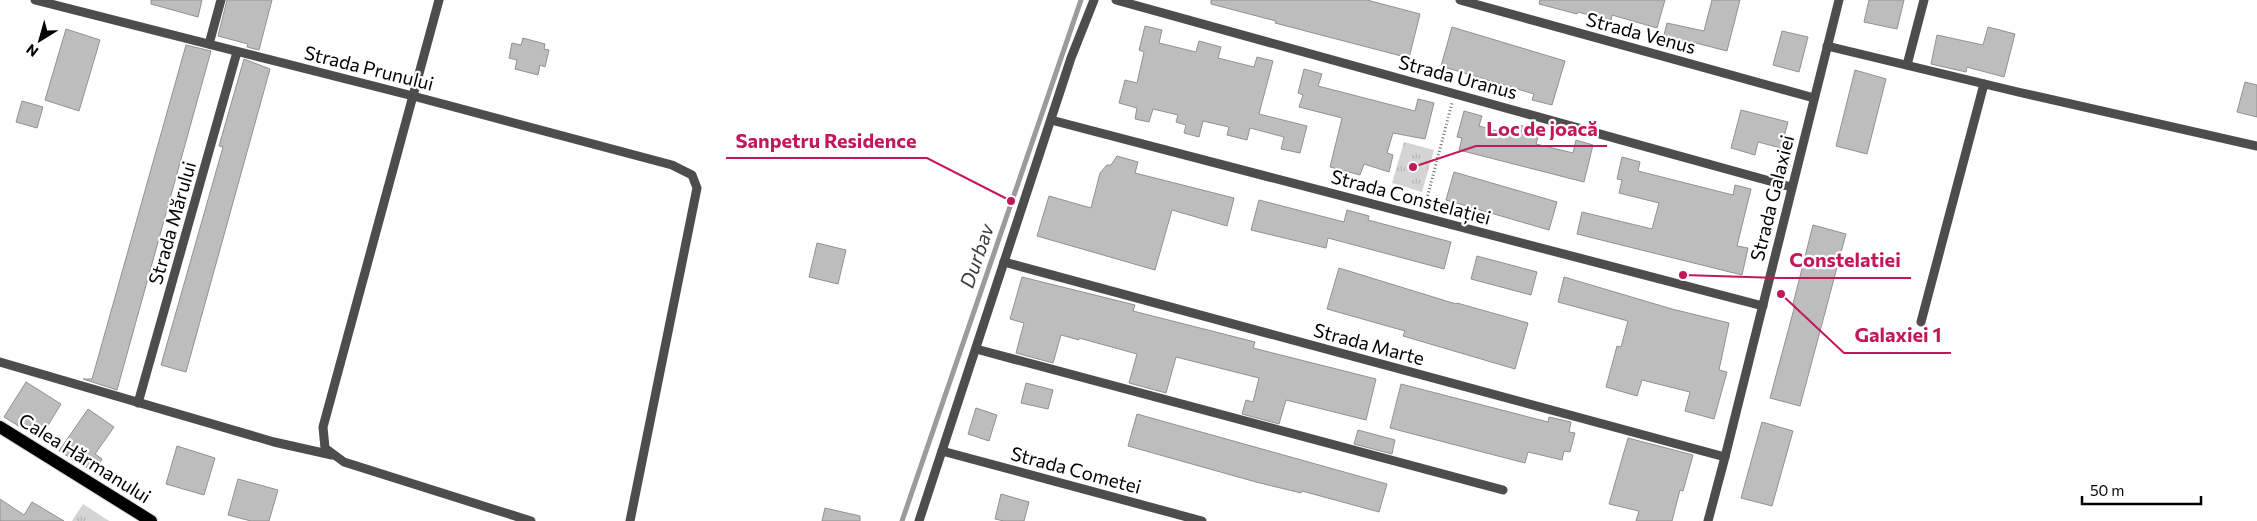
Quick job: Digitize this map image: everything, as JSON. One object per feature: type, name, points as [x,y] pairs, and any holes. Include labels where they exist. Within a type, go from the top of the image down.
[{"type":"main road","name":"Calea Hărmanului","points":[[0,427],[151,521]]},
{"type":"street","name":"Strada Prunului","points":[[35,0],[413,96],[672,165],[692,175],[697,188],[630,521]]},
{"type":"street","points":[[209,44],[221,0]]},
{"type":"street","points":[[439,0],[323,427],[325,448],[344,462],[532,521]]},
{"type":"street","points":[[919,521],[1071,58],[1094,0]]},
{"type":"street","name":"Strada Uranus","points":[[1116,0],[1791,187]]},
{"type":"street","name":"Strada Venus","points":[[1460,0],[1814,98]]},
{"type":"street","name":"Strada Galaxiei","points":[[1708,521],[1839,0]]},
{"type":"street","points":[[1906,65],[1924,0]]},
{"type":"street","points":[[1827,46],[2257,146]]},
{"type":"street","name":"Strada Mărului","points":[[138,403],[237,52]]},
{"type":"street","points":[[1920,322],[1984,84]]},
{"type":"street","name":"Strada Constelației","points":[[1052,120],[1763,306]]},
{"type":"street","name":"Strada Marte","points":[[1004,262],[1725,457]]},
{"type":"street","points":[[976,350],[1503,490]]},
{"type":"street","points":[[0,362],[274,442],[335,456]]},
{"type":"street","name":"Strada Cometei","points":[[942,451],[1202,521]]},
{"type":"path","points":[[1422,216],[1455,93]]},
{"type":"green space","points":[[1404,142],[1434,150],[1422,192],[1392,183]]},
{"type":"green space","points":[[83,504],[109,521],[72,521]]},
{"type":"building","points":[[151,0],[202,0],[198,17],[151,4]]},
{"type":"building","points":[[227,0],[272,0],[259,50],[247,47],[248,44],[218,36]]},
{"type":"building","points":[[1211,0],[1367,0],[1420,14],[1409,58],[1275,23],[1276,21],[1211,4]]},
{"type":"building","points":[[1540,0],[1665,0],[1657,28],[1612,15],[1611,21],[1578,12],[1577,14],[1539,4]]},
{"type":"building","points":[[1712,0],[1740,0],[1727,51],[1692,42],[1689,53],[1661,47],[1667,23],[1704,31]]},
{"type":"building","points":[[1869,0],[1904,0],[1897,29],[1864,22]]},
{"type":"building","points":[[1145,26],[1162,30],[1159,43],[1196,52],[1199,41],[1221,47],[1218,58],[1254,67],[1257,57],[1273,61],[1259,114],[1307,126],[1300,153],[1281,149],[1284,137],[1250,128],[1247,140],[1227,135],[1229,127],[1203,121],[1199,137],[1184,133],[1186,125],[1176,122],[1178,115],[1153,109],[1149,122],[1135,119],[1137,108],[1119,103],[1125,80],[1137,83],[1144,52],[1139,50]]},
{"type":"building","points":[[1452,27],[1565,61],[1552,105],[1532,100],[1534,94],[1441,66]]},
{"type":"building","points":[[1988,27],[2015,34],[2004,77],[1967,67],[1966,72],[1931,64],[1937,35],[1983,45]]},
{"type":"building","points":[[66,29],[100,40],[79,111],[45,100]]},
{"type":"building","points":[[1782,31],[1808,37],[1799,72],[1773,65]]},
{"type":"building","points":[[523,38],[545,44],[544,49],[549,50],[545,67],[540,65],[538,75],[515,69],[517,60],[509,58],[512,43],[521,45]]},
{"type":"building","points":[[186,45],[211,51],[117,390],[83,379],[92,379]]},
{"type":"building","points":[[244,59],[270,69],[186,372],[161,365],[223,147],[219,146]]},
{"type":"building","points":[[1304,69],[1322,74],[1318,86],[1415,111],[1418,99],[1434,103],[1425,139],[1393,133],[1387,153],[1393,155],[1389,172],[1364,164],[1360,175],[1330,167],[1342,118],[1299,107],[1303,95],[1298,93]]},
{"type":"building","points":[[1855,70],[1886,79],[1867,154],[1836,146]]},
{"type":"building","points":[[2245,82],[2257,85],[2257,117],[2237,112]]},
{"type":"building","points":[[22,101],[43,107],[37,128],[16,122]]},
{"type":"building","points":[[1741,110],[1788,122],[1781,148],[1758,142],[1755,155],[1731,148]]},
{"type":"building","points":[[1464,111],[1482,116],[1479,126],[1515,136],[1518,125],[1540,130],[1536,144],[1573,153],[1576,140],[1593,145],[1584,182],[1459,150],[1462,138],[1457,137]]},
{"type":"building","points":[[1117,156],[1138,162],[1135,173],[1234,198],[1227,226],[1172,210],[1155,270],[1037,236],[1049,196],[1091,208],[1100,173],[1107,165],[1111,165]]},
{"type":"building","points":[[1622,157],[1640,162],[1638,171],[1733,195],[1735,185],[1751,189],[1737,246],[1748,248],[1742,275],[1577,234],[1582,212],[1652,229],[1659,203],[1619,193],[1622,180],[1617,179]]},
{"type":"building","points":[[1454,172],[1557,202],[1549,230],[1446,200]]},
{"type":"building","points":[[1259,200],[1344,222],[1347,210],[1369,216],[1368,220],[1451,242],[1444,269],[1328,238],[1326,248],[1251,230]]},
{"type":"building","points":[[1813,225],[1846,234],[1800,406],[1770,398],[1795,305],[1793,304]]},
{"type":"building","points":[[817,243],[846,250],[838,284],[809,277]]},
{"type":"building","points":[[1477,256],[1537,272],[1531,295],[1471,279]]},
{"type":"building","points":[[1339,268],[1456,304],[1528,323],[1515,369],[1403,336],[1405,331],[1327,309]]},
{"type":"building","points":[[1022,277],[1135,305],[1133,311],[1255,342],[1253,348],[1376,379],[1366,420],[1286,400],[1279,424],[1242,414],[1246,400],[1253,402],[1259,378],[1176,357],[1166,393],[1129,383],[1137,354],[1079,338],[1079,340],[1061,335],[1053,363],[1016,353],[1024,323],[1010,319]]},
{"type":"building","points":[[1564,277],[1672,309],[1729,323],[1719,370],[1727,372],[1714,419],[1685,411],[1690,392],[1642,380],[1637,396],[1606,387],[1617,346],[1621,347],[1628,321],[1558,302]]},
{"type":"building","points":[[26,382],[61,404],[44,432],[31,424],[27,431],[4,417]]},
{"type":"building","points":[[1026,383],[1053,390],[1048,409],[1021,403]]},
{"type":"building","points":[[1401,384],[1548,422],[1549,417],[1571,422],[1569,432],[1575,433],[1570,452],[1564,451],[1562,460],[1528,452],[1525,463],[1390,428]]},
{"type":"building","points":[[976,408],[997,415],[989,441],[968,434]]},
{"type":"building","points":[[88,409],[114,427],[95,454],[102,459],[94,472],[59,451]]},
{"type":"building","points":[[1137,414],[1387,484],[1379,512],[1302,491],[1301,493],[1256,482],[1128,446]]},
{"type":"building","points":[[1762,422],[1793,431],[1772,506],[1741,498]]},
{"type":"building","points":[[1358,430],[1395,440],[1392,454],[1354,444]]},
{"type":"building","points":[[1628,438],[1693,455],[1683,491],[1680,490],[1672,521],[1636,521],[1639,511],[1609,504]]},
{"type":"building","points":[[177,446],[215,458],[204,495],[166,484]]},
{"type":"building","points":[[238,479],[278,490],[269,521],[251,521],[228,515]]},
{"type":"building","points":[[1001,494],[1029,502],[1024,521],[995,519]]},
{"type":"building","points":[[0,499],[24,515],[32,502],[64,521],[0,521]]},
{"type":"building","points":[[825,508],[860,516],[860,521],[822,521]]},
{"type":"waterway","name":"Durbav","points":[[902,521],[1081,0]]},
{"type":"place","name":"Loc de joacă","points":[[1413,167]]},
{"type":"place","name":"Sanpetru Residence","points":[[1011,201]]},
{"type":"place","name":"Constelatiei","points":[[1683,275]]},
{"type":"place","name":"Galaxiei 1","points":[[1781,294]]}]
